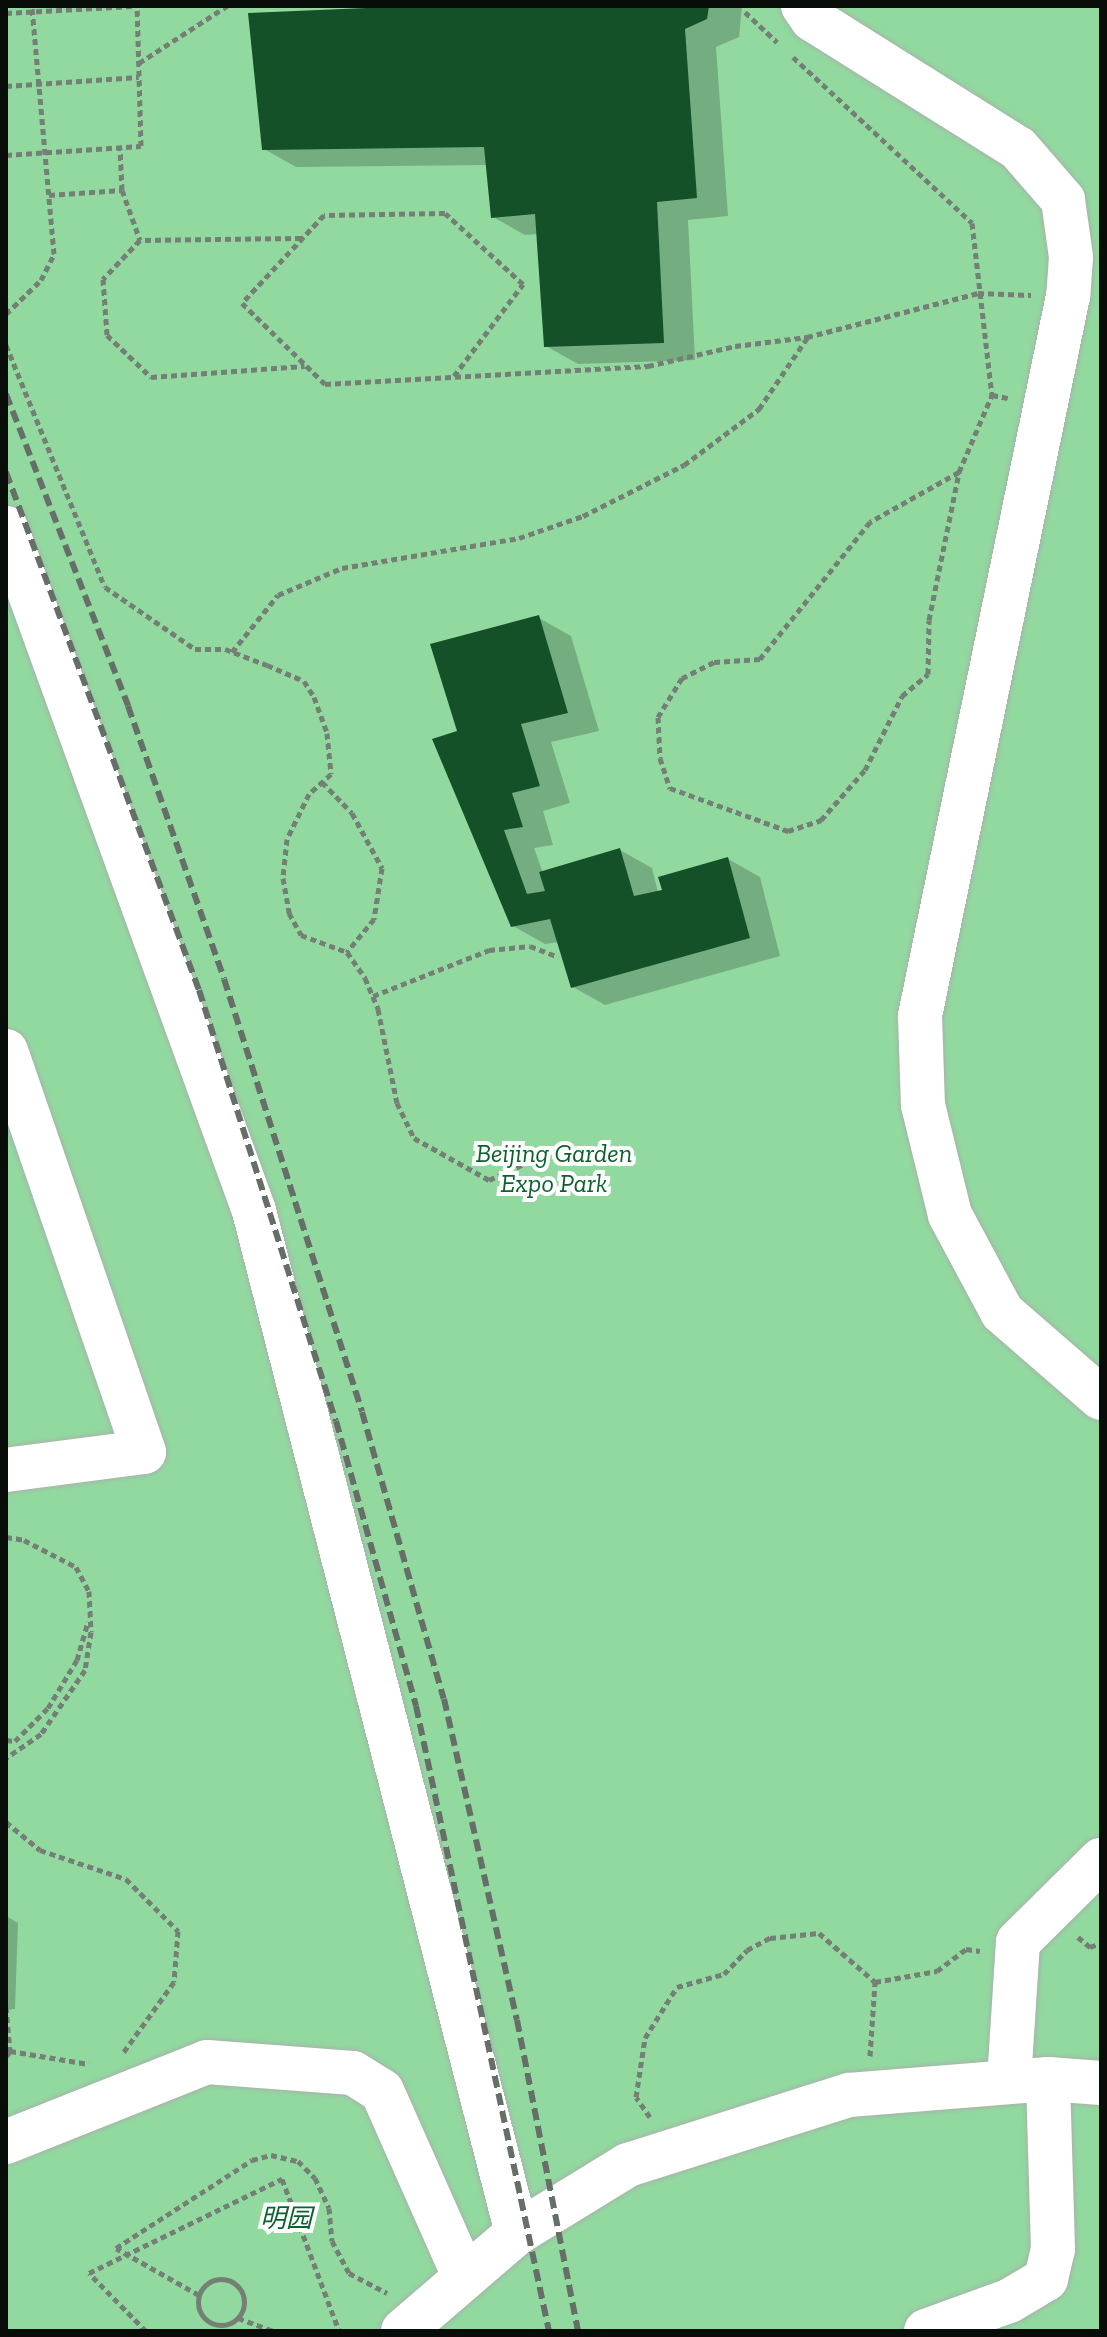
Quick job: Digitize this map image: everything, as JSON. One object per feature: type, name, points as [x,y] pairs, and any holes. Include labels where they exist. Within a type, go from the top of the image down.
[{"type":"street","points":[[803,6],[812,19],[1018,148],[1063,200],[1071,257],[1068,296],[920,1016],[923,1105],[950,1215],[1002,1312],[1101,1398]]},
{"type":"street","points":[[6,528],[254,1211],[517,2233]]},
{"type":"street","points":[[6,1051],[144,1452],[6,1470]]},
{"type":"street","points":[[926,2331],[1009,2301],[1046,2279],[1053,2249],[1028,2080],[1018,1942],[1101,1860]]},
{"type":"street","points":[[6,2142],[207,2062],[353,2073],[382,2091],[433,2304],[517,2233],[628,2165],[858,2094],[1028,2080],[1101,2083]]},
{"type":"path","points":[[6,13],[33,8],[135,6],[141,146],[6,155]]},
{"type":"path","points":[[139,63],[227,6]]},
{"type":"path","points":[[6,314],[41,280],[54,254],[33,8]]},
{"type":"path","points":[[745,12],[779,44]]},
{"type":"path","points":[[790,54],[972,223],[992,395],[959,472],[929,620],[928,674],[902,696],[865,770],[821,820],[788,831],[670,788],[660,758],[658,717],[682,678],[714,662],[760,659],[870,522],[959,472]]},
{"type":"path","points":[[6,86],[139,77]]},
{"type":"path","points":[[120,148],[122,190],[140,240]]},
{"type":"path","points":[[49,195],[122,190]]},
{"type":"path","points":[[454,376],[523,284],[445,213],[324,215],[242,303],[325,384],[648,366],[735,346],[807,337],[978,293],[1068,296]]},
{"type":"path","points":[[302,238],[140,240],[103,279],[107,335],[151,377],[306,366]]},
{"type":"path","points":[[232,652],[278,595],[303,584],[342,568],[519,538],[583,516],[684,465],[759,409],[807,337]]},
{"type":"path","points":[[6,345],[105,587],[195,649],[232,652],[304,681],[327,733],[331,774],[309,794],[287,839],[283,878],[289,913],[301,935],[347,952],[373,996],[397,1103],[414,1138],[489,1180],[552,1151]]},
{"type":"path","points":[[992,395],[1044,405]]},
{"type":"path","points":[[322,782],[352,813],[382,868],[374,919],[347,952]]},
{"type":"path","points":[[373,996],[489,950],[530,946],[558,957]]},
{"type":"path","points":[[6,1537],[24,1540],[76,1567],[89,1591],[90,1617],[85,1670],[41,1734],[6,1758]]},
{"type":"path","points":[[6,1740],[15,1741],[48,1708],[77,1660],[90,1617]]},
{"type":"path","points":[[6,1822],[40,1850],[126,1879],[178,1931],[174,1982],[121,2056]]},
{"type":"path","points":[[674,2150],[636,2097],[645,2038],[677,1987],[724,1974],[747,1950],[770,1938],[819,1933],[875,1982],[875,2041],[858,2094]]},
{"type":"path","points":[[875,1982],[937,1971],[966,1949],[1017,1957]]},
{"type":"path","points":[[6,2007],[8,2054],[98,2065]]},
{"type":"path","points":[[199,2295],[116,2248],[252,2160],[271,2155],[298,2161],[315,2178],[329,2208],[332,2241],[349,2273],[374,2291],[433,2304]]},
{"type":"path","points":[[146,2331],[89,2273],[282,2179],[339,2331]]},
{"type":"path","points":[[238,2318],[244,2296],[235,2284],[214,2280],[199,2295],[199,2310],[209,2322],[224,2325],[238,2318],[274,2331]]},
{"type":"green space","name":"Beijing Garden Expo Park","points":[[6,6],[1101,6],[1101,2331],[6,2331]]},
{"type":"building","points":[[413,6],[709,6],[707,19],[685,29],[697,198],[657,202],[664,343],[544,347],[535,214],[491,218],[484,147],[262,150],[248,13]]},
{"type":"building","points":[[539,615],[568,713],[521,724],[540,786],[512,793],[523,827],[504,830],[527,894],[545,891],[539,872],[620,848],[634,896],[662,890],[658,877],[728,857],[750,938],[571,988],[550,919],[511,927],[432,739],[457,731],[430,644]]},
{"type":"railway","points":[[6,394],[128,706],[224,979],[362,1412],[444,1699],[517,2020],[578,2331]]},
{"type":"railway","points":[[6,472],[199,990],[336,1421],[416,1706],[549,2331]]},
{"type":"park label","name":"明园","points":[[286,2219]]}]
